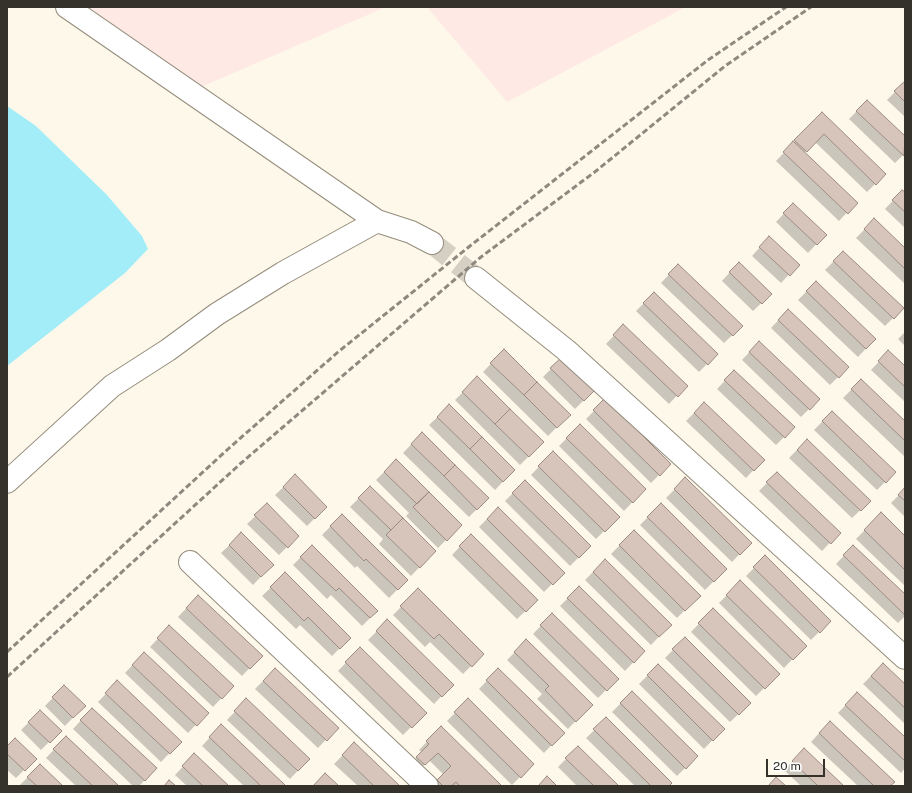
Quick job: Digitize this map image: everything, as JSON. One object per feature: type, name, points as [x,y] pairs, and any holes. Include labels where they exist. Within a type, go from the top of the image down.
[{"type":"street","points":[[67,7],[377,222],[411,232],[432,243]]},
{"type":"street","points":[[7,482],[112,386],[168,350],[217,314],[283,273],[377,222]]},
{"type":"street","points":[[476,278],[566,350],[905,658]]},
{"type":"street","points":[[190,562],[426,786]]},
{"type":"shaded area","points":[[88,7],[386,7],[201,87]]},
{"type":"shaded area","points":[[427,7],[686,7],[507,102]]},
{"type":"water","points":[[7,106],[36,126],[107,195],[142,236],[148,249],[125,273],[7,366]]},
{"type":"building","points":[[905,81],[905,102],[894,91]]},
{"type":"building","points":[[867,100],[905,136],[904,156],[856,111]]},
{"type":"building","points":[[822,112],[886,174],[876,185],[824,134],[807,152],[794,140]]},
{"type":"building","points":[[793,141],[858,203],[848,214],[783,152]]},
{"type":"building","points":[[902,190],[905,192],[905,212],[892,200]]},
{"type":"building","points":[[793,203],[827,235],[817,245],[783,213]]},
{"type":"building","points":[[874,218],[905,248],[905,269],[864,229]]},
{"type":"building","points":[[769,236],[800,265],[790,276],[759,247]]},
{"type":"building","points":[[843,251],[904,308],[894,319],[833,261]]},
{"type":"building","points":[[739,262],[772,294],[762,304],[729,272]]},
{"type":"building","points":[[678,264],[743,326],[733,336],[668,274]]},
{"type":"building","points":[[816,281],[876,339],[866,349],[806,291]]},
{"type":"building","points":[[654,292],[718,354],[708,365],[643,303]]},
{"type":"building","points":[[788,309],[849,367],[839,378],[778,320]]},
{"type":"building","points":[[623,324],[688,386],[678,397],[613,335]]},
{"type":"building","points":[[759,341],[820,399],[810,410],[749,352]]},
{"type":"building","points":[[504,349],[537,382],[524,395],[490,363]]},
{"type":"building","points":[[888,350],[905,366],[905,387],[878,361]]},
{"type":"building","points":[[562,357],[595,390],[584,401],[550,368]]},
{"type":"building","points":[[734,370],[795,427],[785,438],[724,380]]},
{"type":"building","points":[[477,376],[510,409],[495,424],[462,392]]},
{"type":"building","points":[[861,379],[905,421],[905,441],[851,389]]},
{"type":"building","points":[[537,382],[571,415],[557,428],[524,395]]},
{"type":"building","points":[[605,398],[671,464],[660,476],[593,410]]},
{"type":"building","points":[[704,402],[765,460],[754,471],[694,413]]},
{"type":"building","points":[[449,404],[482,437],[470,449],[437,417]]},
{"type":"building","points":[[510,409],[544,442],[529,457],[495,424]]},
{"type":"building","points":[[832,411],[896,472],[886,483],[822,421]]},
{"type":"building","points":[[580,424],[646,489],[633,503],[566,438]]},
{"type":"building","points":[[422,432],[455,465],[444,476],[411,444]]},
{"type":"building","points":[[482,437],[515,470],[503,482],[470,449]]},
{"type":"building","points":[[807,439],[871,501],[861,511],[797,450]]},
{"type":"building","points":[[553,451],[620,517],[605,532],[538,466]]},
{"type":"building","points":[[396,459],[429,492],[417,504],[384,472]]},
{"type":"building","points":[[455,465],[489,498],[477,510],[444,476]]},
{"type":"building","points":[[777,472],[841,533],[831,544],[766,482]]},
{"type":"building","points":[[295,474],[327,507],[315,519],[283,487]]},
{"type":"building","points":[[685,477],[752,543],[740,555],[674,489]]},
{"type":"building","points":[[525,480],[591,546],[579,558],[512,493]]},
{"type":"building","points":[[370,486],[403,518],[391,530],[358,498]]},
{"type":"building","points":[[905,487],[905,501],[898,495]]},
{"type":"building","points":[[429,492],[462,525],[447,541],[413,507]]},
{"type":"building","points":[[267,503],[299,536],[288,548],[254,515]]},
{"type":"building","points":[[661,503],[727,569],[714,582],[647,517]]},
{"type":"building","points":[[498,507],[565,573],[553,585],[487,519]]},
{"type":"building","points":[[881,512],[905,536],[905,570],[864,530]]},
{"type":"building","points":[[342,514],[408,580],[398,590],[366,559],[364,561],[330,526]]},
{"type":"building","points":[[403,518],[436,551],[420,568],[386,535]]},
{"type":"building","points":[[634,530],[701,596],[685,611],[619,545]]},
{"type":"building","points":[[241,532],[274,565],[261,577],[229,545]]},
{"type":"building","points":[[471,534],[538,600],[526,612],[459,546]]},
{"type":"building","points":[[312,545],[378,611],[370,618],[339,588],[336,591],[300,557]]},
{"type":"building","points":[[853,545],[905,594],[905,615],[843,555]]},
{"type":"building","points":[[765,555],[831,621],[820,633],[753,567]]},
{"type":"building","points":[[605,559],[672,625],[659,637],[593,572]]},
{"type":"building","points":[[285,572],[351,638],[340,649],[308,617],[304,621],[270,587]]},
{"type":"building","points":[[740,580],[807,646],[793,660],[726,595]]},
{"type":"building","points":[[579,586],[645,651],[634,663],[567,598]]},
{"type":"building","points":[[418,588],[484,654],[472,667],[439,634],[434,639],[400,606]]},
{"type":"building","points":[[198,595],[263,656],[250,669],[186,608]]},
{"type":"building","points":[[713,608],[780,674],[765,689],[698,623]]},
{"type":"building","points":[[552,613],[619,679],[607,691],[540,625]]},
{"type":"building","points":[[387,619],[454,685],[442,697],[376,631]]},
{"type":"building","points":[[169,625],[234,686],[222,699],[157,638]]},
{"type":"building","points":[[685,637],[751,703],[739,715],[672,649]]},
{"type":"building","points":[[526,639],[593,705],[576,722],[545,690],[549,686],[514,652]]},
{"type":"building","points":[[360,647],[427,713],[412,728],[345,662]]},
{"type":"building","points":[[144,652],[209,713],[197,726],[132,665]]},
{"type":"building","points":[[883,663],[905,684],[905,708],[871,676]]},
{"type":"building","points":[[658,664],[725,729],[713,741],[647,675]]},
{"type":"building","points":[[275,668],[339,728],[327,741],[263,681]]},
{"type":"building","points":[[498,668],[565,733],[552,746],[486,680]]},
{"type":"building","points":[[117,680],[182,742],[170,754],[105,693]]},
{"type":"building","points":[[64,685],[86,706],[73,718],[52,697]]},
{"type":"building","points":[[632,691],[698,756],[686,769],[620,703]]},
{"type":"building","points":[[857,692],[905,737],[905,761],[845,705]]},
{"type":"building","points":[[246,698],[310,759],[298,771],[234,711]]},
{"type":"building","points":[[468,698],[534,764],[521,778],[454,712]]},
{"type":"building","points":[[92,708],[157,768],[145,781],[80,720]]},
{"type":"building","points":[[40,710],[62,731],[50,743],[28,722]]},
{"type":"building","points":[[606,717],[672,783],[669,786],[651,786],[593,729]]},
{"type":"building","points":[[830,721],[895,782],[890,786],[874,786],[819,733]]},
{"type":"building","points":[[221,724],[285,785],[261,786],[209,737]]},
{"type":"building","points":[[441,726],[502,786],[460,786],[456,782],[451,786],[443,786],[437,780],[451,766],[438,753],[425,765],[416,757],[429,744],[426,741]]},
{"type":"building","points":[[66,736],[119,786],[93,786],[53,749]]},
{"type":"building","points":[[15,738],[37,759],[25,771],[7,754],[7,746]]},
{"type":"building","points":[[354,742],[400,786],[374,786],[342,755]]},
{"type":"building","points":[[578,746],[619,786],[594,786],[565,758]]},
{"type":"building","points":[[804,748],[844,786],[818,786],[792,761]]},
{"type":"building","points":[[194,753],[229,786],[203,786],[182,766]]},
{"type":"building","points":[[40,764],[63,786],[37,786],[27,777]]},
{"type":"building","points":[[325,773],[339,786],[313,786]]},
{"type":"building","points":[[547,776],[557,786],[538,786]]},
{"type":"building","points":[[776,777],[786,786],[768,786]]},
{"type":"building","points":[[169,780],[176,786],[164,786]]},
{"type":"tunnel","points":[[432,243],[476,278]]},
{"type":"railway","points":[[7,652],[227,450],[338,352],[470,246],[708,60],[786,7]]},
{"type":"railway","points":[[7,677],[240,464],[481,257],[596,171],[725,66],[811,7]]}]
